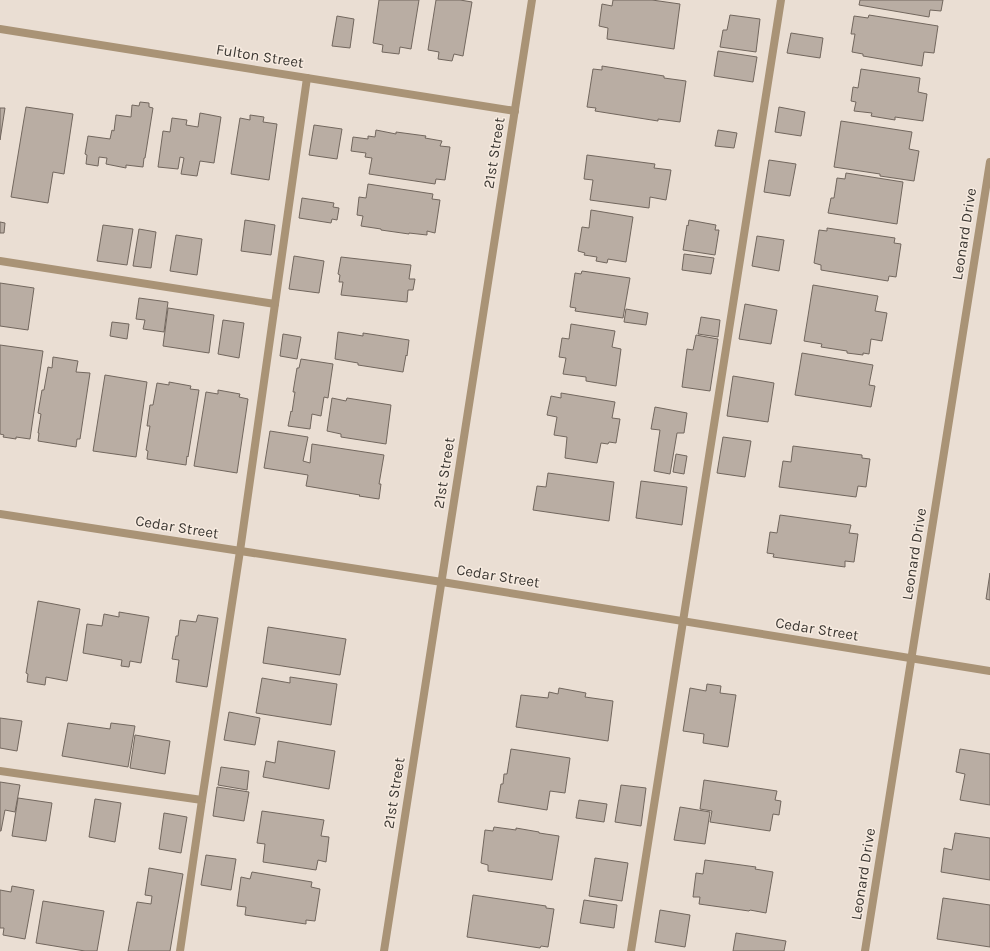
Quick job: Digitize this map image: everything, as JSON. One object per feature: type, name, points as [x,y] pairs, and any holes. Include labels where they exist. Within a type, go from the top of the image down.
[{"type":"street","name":"21st Street","points":[[384,951],[532,0]]},
{"type":"street","points":[[631,951],[781,0]]},
{"type":"street","name":"Fulton Street","points":[[0,29],[515,111]]},
{"type":"street","points":[[180,951],[240,551],[307,78]]},
{"type":"street","name":"Leonard Drive","points":[[865,951],[990,162]]},
{"type":"street","points":[[0,261],[275,304]]},
{"type":"street","name":"Cedar Street","points":[[0,514],[442,582],[990,671]]},
{"type":"street","points":[[0,771],[202,800]]},
{"type":"building","points":[[379,0],[419,0],[411,49],[400,47],[399,54],[382,52],[383,45],[373,43]]},
{"type":"building","points":[[436,0],[460,0],[472,2],[463,56],[454,54],[452,61],[438,59],[439,52],[428,50]]},
{"type":"building","points":[[613,0],[652,0],[680,4],[674,49],[607,39],[608,28],[599,26],[602,4],[612,6]]},
{"type":"building","points":[[860,0],[943,0],[941,11],[930,10],[929,17],[859,5]]},
{"type":"building","points":[[730,15],[760,19],[756,52],[720,47],[723,30],[727,30]]},
{"type":"building","points":[[869,15],[938,26],[934,53],[924,52],[922,66],[863,56],[863,54],[852,52],[855,34],[851,34],[854,16],[868,18]]},
{"type":"building","points":[[337,16],[354,19],[350,48],[332,46]]},
{"type":"building","points":[[791,33],[823,38],[820,58],[787,53]]},
{"type":"building","points":[[718,51],[757,57],[753,82],[714,76]]},
{"type":"building","points":[[602,66],[686,81],[680,122],[658,119],[658,121],[595,111],[596,108],[587,107],[593,69],[602,70]]},
{"type":"building","points":[[861,69],[920,78],[918,92],[927,94],[923,121],[895,117],[895,120],[871,116],[872,113],[854,111],[856,102],[851,101],[853,87],[858,88]]},
{"type":"building","points":[[140,102],[149,103],[149,107],[153,108],[143,167],[126,165],[126,168],[106,164],[107,158],[99,157],[98,166],[86,164],[87,155],[85,154],[88,136],[110,139],[112,130],[114,131],[116,115],[131,117],[132,105],[139,106]]},
{"type":"building","points":[[26,107],[73,114],[64,174],[53,172],[48,203],[11,197]]},
{"type":"building","points":[[779,107],[805,112],[801,136],[775,132]]},
{"type":"building","points":[[0,108],[5,108],[0,140]]},
{"type":"building","points":[[200,113],[221,117],[214,163],[200,161],[197,176],[181,174],[184,158],[180,157],[178,169],[158,167],[163,131],[170,132],[172,118],[187,120],[186,125],[198,127]]},
{"type":"building","points":[[250,115],[264,117],[263,122],[277,124],[269,180],[231,174],[240,118],[250,120]]},
{"type":"building","points":[[841,121],[912,132],[909,149],[919,151],[914,181],[834,167]]},
{"type":"building","points":[[314,125],[342,129],[337,159],[309,155]]},
{"type":"building","points":[[376,130],[396,134],[396,132],[426,136],[425,138],[442,141],[440,146],[450,147],[445,180],[436,179],[435,184],[369,174],[372,158],[365,157],[366,153],[351,151],[353,137],[368,139],[368,136],[375,137]]},
{"type":"building","points":[[718,130],[737,133],[734,148],[715,146]]},
{"type":"building","points":[[587,155],[655,164],[654,168],[671,170],[666,200],[650,197],[649,208],[590,200],[593,180],[584,179]]},
{"type":"building","points":[[769,160],[796,164],[790,196],[764,192]]},
{"type":"building","points":[[846,173],[903,182],[897,224],[828,213],[831,198],[834,198],[837,178],[845,179]]},
{"type":"building","points":[[368,184],[433,194],[432,199],[440,200],[435,233],[427,231],[427,235],[409,234],[361,226],[363,216],[357,215],[359,197],[366,198]]},
{"type":"building","points":[[302,198],[334,203],[333,207],[339,208],[337,220],[332,219],[331,223],[299,218]]},
{"type":"building","points":[[591,210],[633,217],[626,262],[608,259],[607,263],[596,261],[597,257],[584,255],[585,253],[578,251],[582,227],[589,228]]},
{"type":"building","points":[[245,220],[275,225],[271,255],[241,251]]},
{"type":"building","points":[[689,220],[716,225],[715,230],[719,230],[715,255],[683,250]]},
{"type":"building","points":[[0,222],[5,223],[4,233],[0,233]]},
{"type":"building","points":[[103,225],[133,229],[127,265],[97,261]]},
{"type":"building","points":[[827,228],[895,238],[894,243],[901,244],[896,277],[889,276],[888,281],[821,270],[821,265],[814,263],[819,230],[827,231]]},
{"type":"building","points":[[139,229],[156,232],[151,268],[133,266]]},
{"type":"building","points":[[176,235],[202,239],[197,275],[170,271]]},
{"type":"building","points":[[757,236],[784,240],[779,271],[752,266]]},
{"type":"building","points":[[684,254],[714,258],[711,274],[682,270]]},
{"type":"building","points":[[294,256],[324,261],[319,293],[289,289]]},
{"type":"building","points":[[341,257],[411,265],[409,279],[415,279],[413,290],[408,290],[407,302],[341,295],[343,282],[339,282],[340,275],[338,274]]},
{"type":"building","points":[[582,271],[630,278],[623,318],[575,311],[576,308],[570,307],[575,273],[581,274]]},
{"type":"building","points":[[0,283],[34,288],[28,330],[0,326]]},
{"type":"building","points":[[813,285],[878,296],[875,311],[887,313],[882,341],[871,339],[869,354],[863,353],[863,355],[847,353],[847,351],[821,347],[822,344],[804,341]]},
{"type":"building","points":[[139,298],[168,302],[164,332],[143,329],[145,320],[136,319]]},
{"type":"building","points":[[745,304],[777,310],[771,344],[739,339]]},
{"type":"building","points":[[168,308],[214,315],[209,353],[163,346]]},
{"type":"building","points":[[626,309],[648,313],[646,325],[624,322]]},
{"type":"building","points":[[701,317],[720,320],[718,337],[698,334]]},
{"type":"building","points":[[223,320],[244,323],[239,358],[218,354]]},
{"type":"building","points":[[112,322],[129,324],[127,339],[110,336]]},
{"type":"building","points":[[571,324],[615,331],[612,347],[621,349],[616,386],[586,381],[586,377],[563,374],[566,358],[559,357],[562,338],[569,339]]},
{"type":"building","points":[[338,332],[363,336],[363,333],[409,340],[403,372],[358,365],[358,363],[335,359]]},
{"type":"building","points":[[283,334],[301,337],[297,359],[280,356]]},
{"type":"building","points":[[696,335],[718,339],[710,391],[682,387],[687,349],[693,350]]},
{"type":"building","points":[[0,345],[43,351],[30,439],[3,437],[4,435],[0,434]]},
{"type":"building","points":[[802,353],[873,365],[869,385],[875,386],[871,407],[795,395]]},
{"type":"building","points":[[53,357],[78,361],[76,372],[90,373],[80,439],[77,439],[76,447],[38,441],[41,414],[38,413],[42,390],[44,390],[48,367],[52,368]]},
{"type":"building","points":[[301,359],[333,364],[328,398],[324,397],[321,416],[312,414],[310,429],[288,426],[291,411],[292,412],[295,392],[293,392],[297,368],[299,368]]},
{"type":"building","points":[[105,375],[147,382],[136,457],[93,451]]},
{"type":"building","points":[[733,376],[774,383],[768,422],[727,416]]},
{"type":"building","points":[[169,382],[191,386],[190,389],[199,390],[186,465],[147,459],[148,451],[146,450],[150,426],[147,426],[150,405],[153,405],[157,383],[169,385]]},
{"type":"building","points":[[218,390],[240,394],[239,397],[248,399],[237,473],[194,466],[206,392],[218,394]]},
{"type":"building","points":[[561,393],[615,402],[612,418],[620,419],[616,443],[601,443],[597,463],[565,458],[567,437],[554,435],[557,417],[547,415],[551,396],[561,398]]},
{"type":"building","points":[[332,398],[346,401],[347,398],[391,405],[386,444],[341,437],[341,434],[327,431]]},
{"type":"building","points":[[655,407],[687,413],[684,433],[677,433],[670,474],[654,471],[660,430],[651,429]]},
{"type":"building","points":[[270,431],[308,437],[303,461],[310,463],[312,444],[384,455],[379,484],[381,484],[379,499],[306,486],[308,475],[264,468]]},
{"type":"building","points":[[723,437],[751,441],[745,477],[717,473]]},
{"type":"building","points":[[793,446],[862,455],[862,458],[870,459],[866,487],[858,486],[856,497],[779,487],[783,461],[791,462]]},
{"type":"building","points":[[676,454],[687,456],[684,474],[673,472]]},
{"type":"building","points":[[548,473],[614,482],[609,521],[533,510],[537,486],[546,487]]},
{"type":"building","points":[[641,481],[687,487],[682,525],[636,518]]},
{"type":"building","points":[[780,515],[851,525],[849,533],[858,534],[854,562],[845,561],[845,567],[773,557],[774,554],[767,553],[770,532],[777,533]]},
{"type":"building","points":[[990,573],[990,600],[986,599]]},
{"type":"building","points":[[38,601],[80,609],[67,681],[46,677],[45,685],[27,682],[28,674],[26,673]]},
{"type":"building","points":[[119,612],[149,617],[141,663],[130,661],[129,667],[121,666],[122,660],[83,653],[87,624],[102,626],[104,614],[119,617]]},
{"type":"building","points":[[198,615],[218,618],[207,687],[176,682],[179,660],[172,659],[176,636],[178,636],[180,620],[196,622]]},
{"type":"building","points":[[268,627],[346,639],[340,675],[263,663]]},
{"type":"building","points":[[290,677],[337,684],[331,725],[256,713],[262,678],[290,683]]},
{"type":"building","points":[[707,684],[721,686],[720,693],[736,695],[728,747],[703,743],[704,734],[683,731],[690,688],[706,691]]},
{"type":"building","points":[[559,688],[586,693],[585,697],[613,701],[608,741],[516,727],[521,695],[548,698],[549,692],[558,694]]},
{"type":"building","points":[[229,712],[260,718],[255,745],[224,740]]},
{"type":"building","points":[[0,718],[22,721],[17,751],[0,748]]},
{"type":"building","points":[[68,723],[110,729],[111,723],[135,726],[128,767],[62,756]]},
{"type":"building","points":[[135,735],[170,741],[165,774],[130,768]]},
{"type":"building","points":[[278,741],[335,751],[329,789],[263,777],[266,761],[275,763]]},
{"type":"building","points":[[511,749],[570,758],[565,793],[550,791],[547,810],[498,802],[504,774],[507,774]]},
{"type":"building","points":[[960,749],[990,754],[990,805],[960,800],[965,774],[956,772]]},
{"type":"building","points":[[221,767],[249,771],[247,790],[218,785]]},
{"type":"building","points":[[704,780],[777,791],[775,800],[781,801],[779,815],[773,814],[770,831],[710,822],[712,811],[700,809]]},
{"type":"building","points":[[0,782],[20,785],[15,812],[5,810],[1,831],[0,831]]},
{"type":"building","points":[[621,785],[646,788],[641,826],[615,822]]},
{"type":"building","points":[[217,787],[249,792],[244,821],[213,816]]},
{"type":"building","points":[[18,798],[52,803],[46,841],[12,836]]},
{"type":"building","points":[[95,799],[121,803],[115,842],[89,837]]},
{"type":"building","points":[[579,800],[607,804],[604,822],[576,818]]},
{"type":"building","points":[[680,807],[710,812],[705,844],[674,840]]},
{"type":"building","points":[[262,811],[324,820],[321,836],[329,837],[326,862],[318,860],[316,870],[263,862],[265,844],[257,843]]},
{"type":"building","points":[[164,813],[187,817],[181,853],[159,849]]},
{"type":"building","points":[[494,827],[516,830],[516,828],[559,836],[552,880],[488,871],[488,865],[481,863],[485,830],[493,831]]},
{"type":"building","points":[[955,833],[990,838],[990,880],[941,872],[944,848],[952,850]]},
{"type":"building","points":[[206,855],[236,859],[231,890],[201,885]]},
{"type":"building","points":[[595,858],[628,863],[622,901],[589,896]]},
{"type":"building","points":[[705,860],[756,867],[755,869],[773,872],[766,913],[699,904],[700,897],[693,897],[696,873],[703,874]]},
{"type":"building","points":[[149,868],[183,874],[170,951],[128,951],[137,902],[151,904],[152,896],[145,895]]},
{"type":"building","points":[[252,872],[312,882],[311,887],[320,889],[315,921],[306,920],[306,924],[245,915],[246,907],[237,906],[241,877],[250,879]]},
{"type":"building","points":[[12,886],[34,890],[25,939],[3,935],[4,928],[0,928],[0,890],[11,892]]},
{"type":"building","points":[[473,895],[546,906],[546,908],[554,909],[548,947],[541,946],[540,948],[467,937]]},
{"type":"building","points":[[943,898],[990,905],[990,947],[937,939]]},
{"type":"building","points":[[584,900],[617,905],[614,928],[580,923]]},
{"type":"building","points":[[43,901],[104,911],[97,951],[85,951],[36,943]]},
{"type":"building","points":[[660,910],[690,915],[685,947],[655,942]]},
{"type":"building","points":[[736,933],[786,941],[784,951],[733,951]]}]
